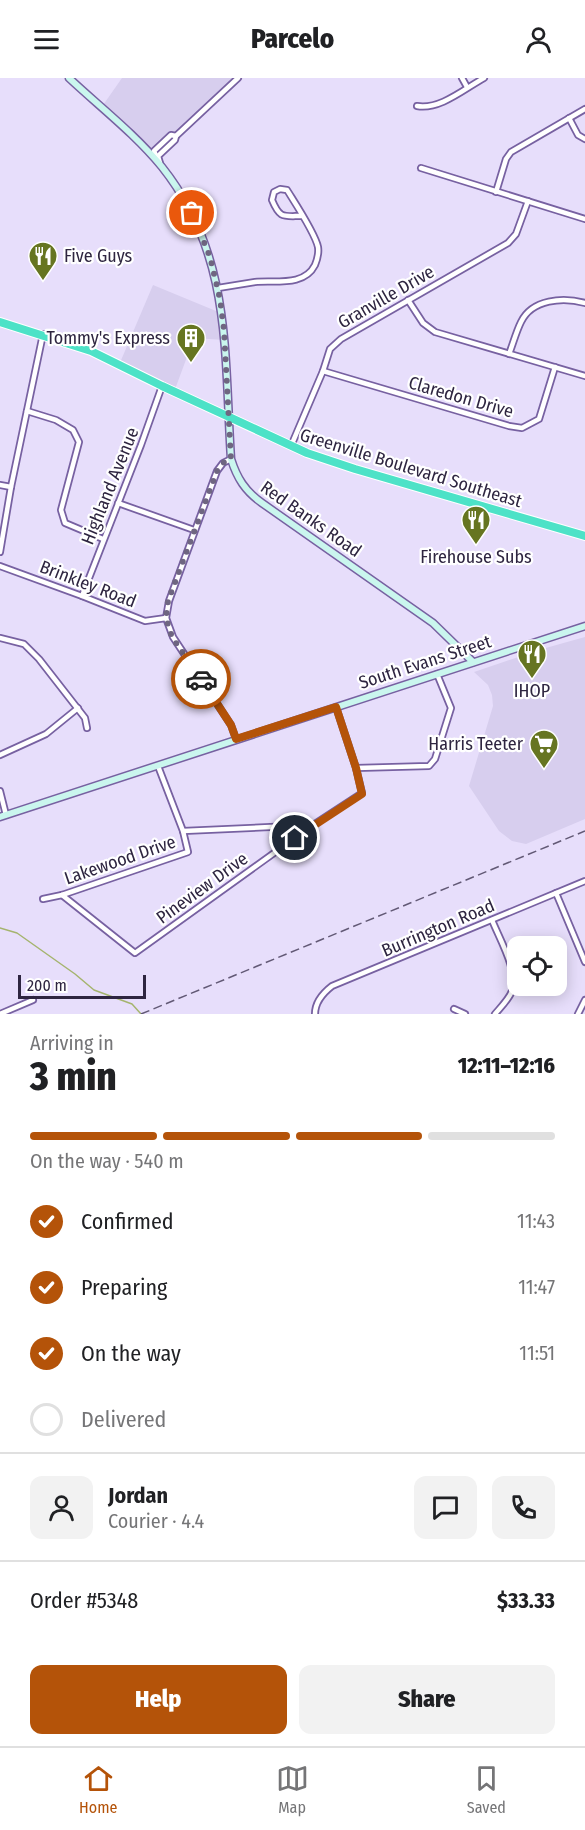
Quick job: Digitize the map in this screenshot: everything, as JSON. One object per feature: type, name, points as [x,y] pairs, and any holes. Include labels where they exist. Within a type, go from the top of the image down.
[{"type":"highway","name":"Greenville Boulevard Southeast","points":[[0,322],[91,351],[291,446],[354,469],[585,536]]},
{"type":"street","name":"Red Banks Road","points":[[69,78],[161,165],[198,226],[210,257],[218,288],[224,330],[231,459],[240,482],[254,498],[433,623],[473,662]]},
{"type":"street","points":[[161,165],[154,151],[171,135],[176,136],[238,78]]},
{"type":"street","points":[[462,78],[467,87]]},
{"type":"street","points":[[417,106],[426,108],[438,105],[484,78]]},
{"type":"street","points":[[495,192],[506,159],[511,152],[585,109]]},
{"type":"street","points":[[569,118],[578,135],[585,140]]},
{"type":"street","points":[[421,168],[585,219]]},
{"type":"street","points":[[218,288],[257,282],[289,281],[310,273],[316,261],[318,246],[302,216],[286,190],[280,189],[274,192],[272,200],[279,214],[302,216]]},
{"type":"street","name":"Granville Drive","points":[[291,446],[330,349],[341,339],[508,243],[516,234],[528,201]]},
{"type":"street","points":[[509,354],[521,320],[534,308],[546,302],[561,299],[572,299],[585,303]]},
{"type":"street","points":[[408,300],[423,323],[435,332],[585,376]]},
{"type":"street","points":[[0,552],[43,334]]},
{"type":"street","name":"Claredon Drive","points":[[323,371],[522,428],[538,418],[555,367]]},
{"type":"street","name":"Highland Avenue","points":[[82,596],[162,386]]},
{"type":"street","points":[[27,411],[56,420],[73,430],[79,442],[61,510],[65,523],[103,539]]},
{"type":"street","points":[[231,459],[223,463],[217,471],[168,601],[166,618],[172,637],[231,725],[236,739]]},
{"type":"street","points":[[0,485],[11,487]]},
{"type":"street","points":[[118,503],[194,530]]},
{"type":"street","name":"Brinkley Road","points":[[0,566],[145,621],[166,618]]},
{"type":"street","name":"South Evans Street","points":[[3,816],[585,626]]},
{"type":"street","points":[[0,638],[24,645],[39,659],[85,718],[87,728]]},
{"type":"street","points":[[336,707],[356,768],[429,766],[435,759],[451,708],[437,674]]},
{"type":"street","points":[[0,755],[46,734],[78,708]]},
{"type":"street","name":"Lakewood Drive","points":[[43,899],[62,895],[188,852],[183,831],[159,766]]},
{"type":"street","name":"Pineview Drive","points":[[62,895],[135,953],[313,825],[362,794],[356,768]]},
{"type":"street","points":[[0,791],[3,816]]},
{"type":"street","points":[[183,831],[313,825]]},
{"type":"street","name":"Burrington Road","points":[[315,1014],[323,993],[332,986],[585,880]]},
{"type":"street","points":[[556,892],[583,950],[585,962]]},
{"type":"street","points":[[492,920],[513,971],[514,983],[511,993],[495,1014]]},
{"type":"street","points":[[0,1014],[33,1000]]},
{"type":"street","points":[[579,1013],[585,1000]]},
{"type":"street","points":[[454,1009],[465,1014]]},
{"type":"shaded area","points":[[122,78],[238,78],[176,136],[170,136],[150,154],[101,108]]},
{"type":"shaded area","points":[[153,285],[216,311],[222,311],[224,340],[194,338],[174,392],[119,365]]},
{"type":"shaded area","points":[[585,637],[585,819],[526,844],[512,841],[499,831],[469,786],[493,706],[488,685],[474,672]]},
{"type":"waterway","points":[[0,928],[17,933],[94,990],[132,1004],[141,1014]]},
{"type":"railway","points":[[141,1014],[585,831]]},
{"type":"way so far","points":[[192,213],[210,257],[220,299],[224,330],[231,459],[223,463],[217,471],[168,601],[166,618],[172,637],[201,679]]},
{"type":"place","name":"Five Guys","points":[[43,282]]},
{"type":"place","name":"Tommy's Express","points":[[191,364]]},
{"type":"place","name":"Firehouse Subs","points":[[476,546]]},
{"type":"place","name":"IHOP","points":[[532,680]]},
{"type":"place","name":"Harris Teeter","points":[[544,770]]},
{"type":"route","points":[[201,679],[231,725],[236,739],[336,707],[362,794],[295,838]]}]
